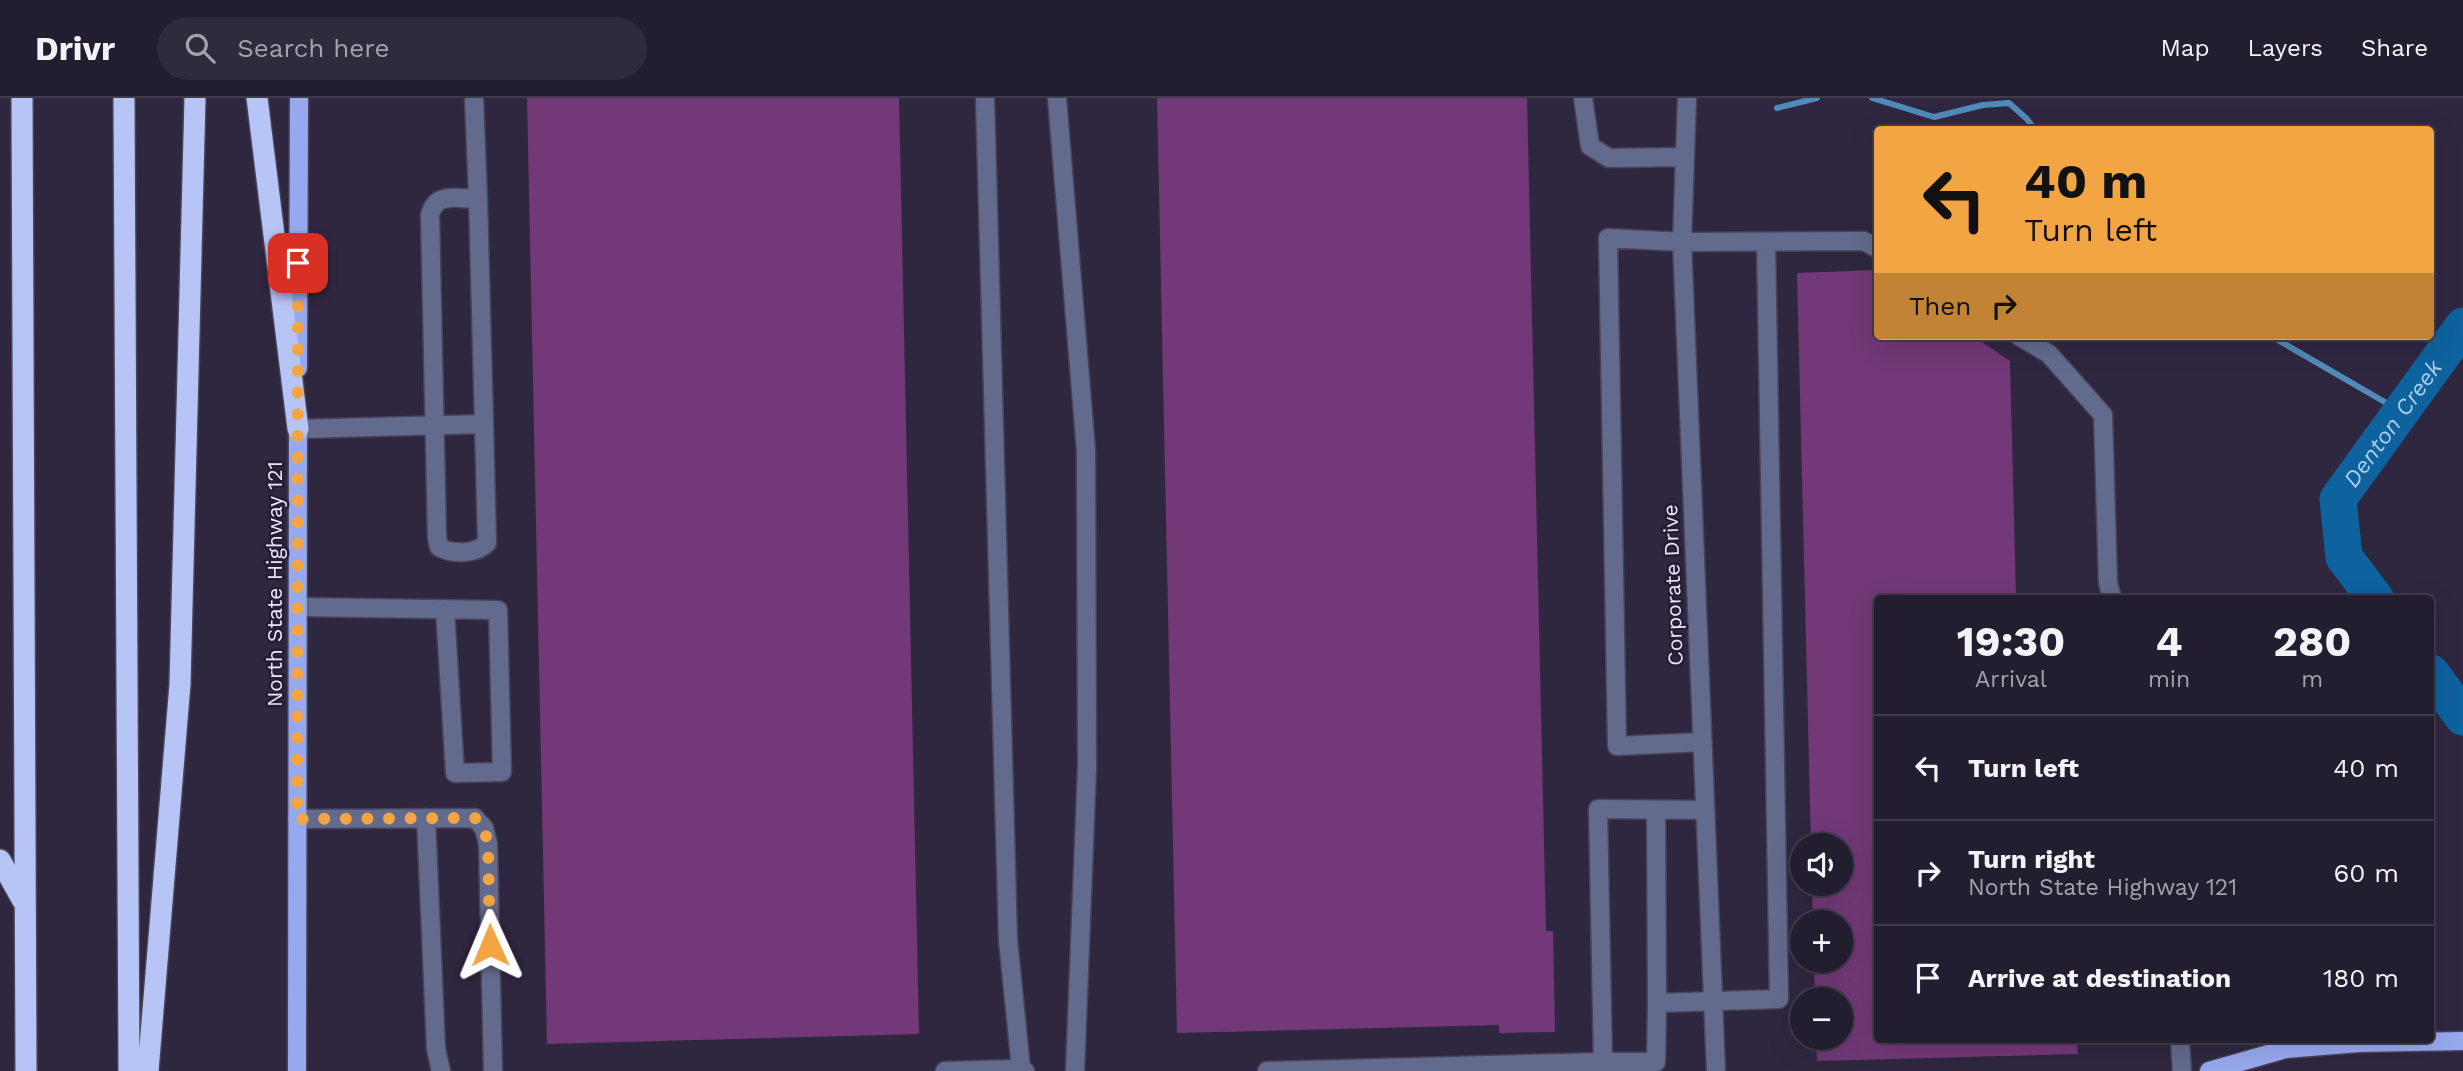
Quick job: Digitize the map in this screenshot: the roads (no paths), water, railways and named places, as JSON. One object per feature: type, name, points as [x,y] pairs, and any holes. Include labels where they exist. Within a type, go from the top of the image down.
[{"type":"highway","points":[[22,98],[26,1070]]},
{"type":"highway","points":[[124,98],[129,1071]]},
{"type":"highway","points":[[257,98],[298,429]]},
{"type":"highway","points":[[148,1071],[180,684],[195,101]]},
{"type":"highway","points":[[0,860],[25,905]]},
{"type":"main road","name":"North State Highway 121","points":[[297,1068],[299,98]]},
{"type":"main road","points":[[2434,1041],[2463,1041]]},
{"type":"main road","points":[[2209,1071],[2286,1049],[2349,1043]]},
{"type":"street","points":[[474,98],[478,200],[486,543],[480,550],[446,551],[439,547],[437,538],[430,215],[432,205],[440,199],[478,200]]},
{"type":"street","points":[[945,1071],[1023,1070],[1007,927],[985,98]]},
{"type":"street","points":[[1057,98],[1086,451],[1087,767],[1075,1071]]},
{"type":"street","points":[[1583,98],[1590,146],[1609,158],[1685,157]]},
{"type":"street","name":"Corporate Drive","points":[[1686,98],[1682,242],[1716,1071]]},
{"type":"street","points":[[1702,742],[1617,746],[1608,238],[1682,242],[1864,241],[1874,247]]},
{"type":"street","points":[[1657,1003],[1779,999],[1766,242]]},
{"type":"street","points":[[2026,340],[2049,354],[2103,415],[2108,583],[2111,595]]},
{"type":"street","points":[[298,429],[484,424]]},
{"type":"street","points":[[298,607],[445,609],[498,610],[502,772],[455,773],[445,609]]},
{"type":"street","points":[[1603,1062],[1598,809],[1705,810]]},
{"type":"street","points":[[1267,1071],[1656,1062],[1656,810]]},
{"type":"street","points":[[426,818],[436,1049],[441,1071]]},
{"type":"street","points":[[297,819],[475,818],[484,828],[488,844],[493,1071]]},
{"type":"street","points":[[2180,1043],[2182,1071]]},
{"type":"waterway","points":[[1777,108],[1817,98]]},
{"type":"waterway","points":[[1872,98],[1934,117],[1983,105],[2009,103],[2032,126]]},
{"type":"waterway","name":"Denton Creek","points":[[2373,595],[2344,557],[2338,499],[2463,326]]},
{"type":"waterway","points":[[2278,340],[2402,412]]},
{"type":"waterway","name":"Denton Creek","points":[[2434,677],[2463,717]]}]
